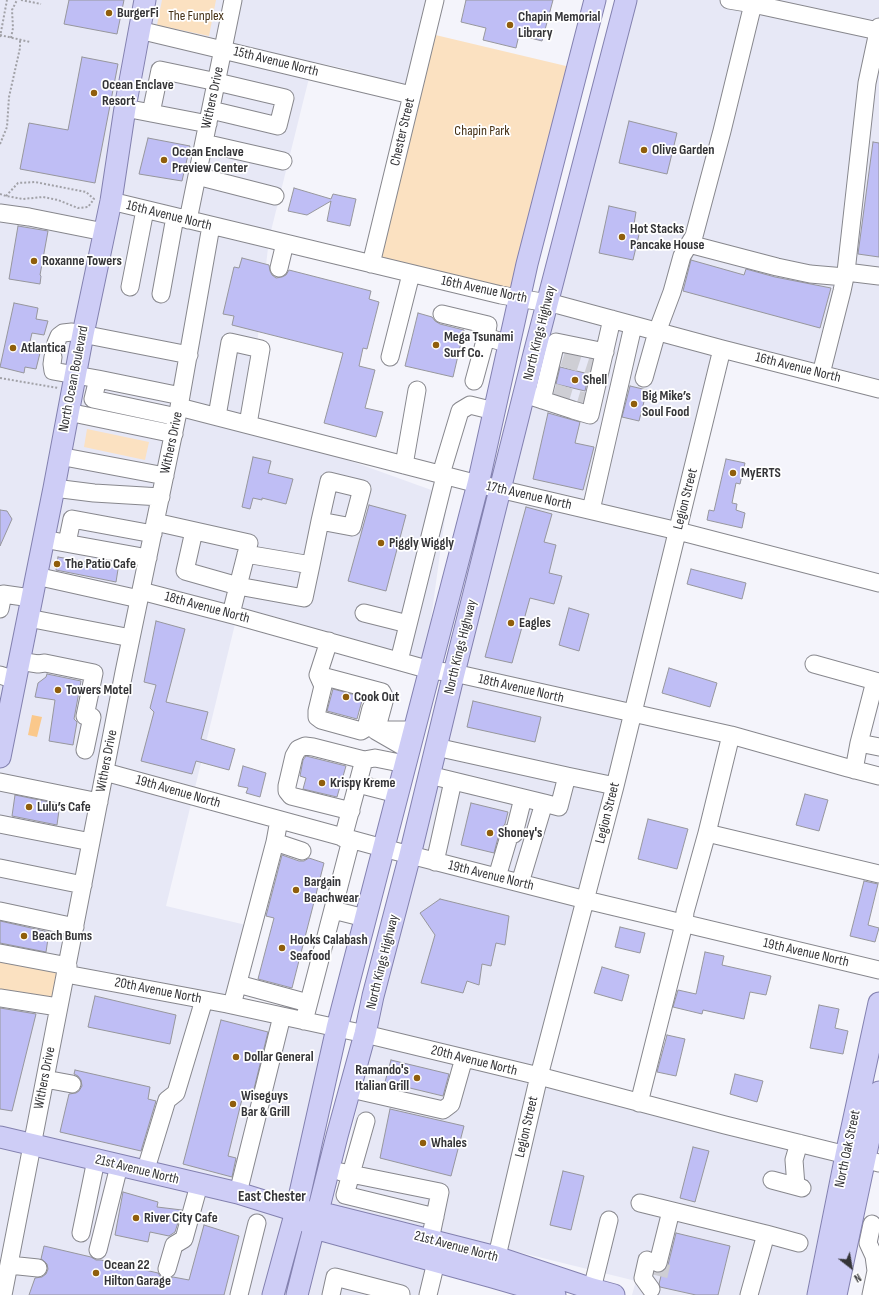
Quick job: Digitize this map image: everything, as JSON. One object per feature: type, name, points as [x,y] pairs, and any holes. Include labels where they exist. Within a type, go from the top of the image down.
[{"type":"main road","name":"North Ocean Boulevard","points":[[0,757],[11,672],[29,608],[54,488],[69,392],[111,202],[125,108],[145,0]]},
{"type":"main road","name":"North Kings Highway","points":[[273,1295],[296,1211],[337,1028],[478,484],[519,298],[595,0]]},
{"type":"main road","name":"North Kings Highway","points":[[297,1295],[337,1136],[357,1090],[365,1034],[373,996],[430,775],[500,488],[541,394],[550,354],[548,303],[626,0]]},
{"type":"main road","name":"North Oak Street","points":[[818,1295],[863,1159],[879,1003]]},
{"type":"main road","name":"North Oak Street","points":[[836,1295],[852,1221],[863,1159],[879,1092]]},
{"type":"main road","name":"21st Avenue North","points":[[0,1137],[238,1194],[296,1211],[316,1220],[436,1262],[494,1267],[614,1295]]},
{"type":"main road","name":"21st Avenue North","points":[[316,1220],[398,1232],[430,1240],[555,1295]]},
{"type":"street","name":"Withers Drive","points":[[161,294],[181,219],[197,176],[233,0]]},
{"type":"street","name":"Chester Street","points":[[372,264],[435,0]]},
{"type":"street","points":[[729,0],[754,2],[878,29],[867,83],[845,274],[821,374]]},
{"type":"street","points":[[644,378],[657,332],[672,292],[682,256],[694,236],[754,2]]},
{"type":"street","name":"15th Avenue North","points":[[140,30],[412,96]]},
{"type":"street","points":[[125,108],[151,113],[209,117],[278,126],[285,98],[160,70],[151,113]]},
{"type":"street","points":[[204,143],[283,161]]},
{"type":"street","points":[[197,176],[275,196]]},
{"type":"street","name":"16th Avenue North","points":[[111,202],[411,274],[548,303],[879,389]]},
{"type":"street","points":[[130,288],[145,210]]},
{"type":"street","points":[[0,213],[29,217],[104,232]]},
{"type":"street","name":"Withers Drive","points":[[2,1292],[9,1265],[131,638],[178,413],[211,226]]},
{"type":"street","points":[[279,268],[285,243]]},
{"type":"street","points":[[689,244],[810,274],[879,276]]},
{"type":"street","points":[[390,357],[411,274]]},
{"type":"street","points":[[442,314],[488,326],[475,376],[501,378]]},
{"type":"street","points":[[541,394],[590,414],[591,403],[599,369],[605,352],[612,319]]},
{"type":"street","points":[[591,510],[633,326]]},
{"type":"street","points":[[178,413],[93,399],[69,392],[53,372],[52,364],[54,350],[59,336],[72,332],[189,355]]},
{"type":"street","points":[[486,337],[509,344]]},
{"type":"street","points":[[217,416],[230,342],[262,349],[248,424]]},
{"type":"street","points":[[550,354],[556,342],[605,352]]},
{"type":"street","name":"Legion Street","points":[[494,1267],[539,1076],[615,786],[722,349]]},
{"type":"street","points":[[599,369],[622,376]]},
{"type":"street","points":[[69,392],[98,379],[178,413]]},
{"type":"street","points":[[93,399],[98,379]]},
{"type":"street","points":[[404,465],[418,390]]},
{"type":"street","points":[[69,392],[178,413]]},
{"type":"street","points":[[399,661],[443,475],[460,411],[470,405],[494,411]]},
{"type":"street","name":"17th Avenue North","points":[[178,413],[217,416],[478,484],[591,510],[879,583]]},
{"type":"street","points":[[60,456],[165,476]]},
{"type":"street","points":[[54,488],[94,493],[161,496]]},
{"type":"street","points":[[67,543],[72,519],[194,531],[249,543],[231,614]]},
{"type":"street","points":[[194,531],[185,571],[238,586],[304,598],[320,521]]},
{"type":"street","points":[[43,539],[148,558]]},
{"type":"street","points":[[246,554],[311,565]]},
{"type":"street","name":"18th Avenue North","points":[[36,576],[140,595],[231,614],[430,670],[454,673],[731,735],[879,776]]},
{"type":"street","points":[[0,609],[3,594],[29,608],[131,638]]},
{"type":"street","points":[[364,613],[408,624]]},
{"type":"street","points":[[329,641],[318,675],[310,714],[314,725],[320,729],[360,738],[377,731],[384,730],[409,748]]},
{"type":"street","points":[[11,672],[45,663],[94,674],[85,716],[92,718],[85,750]]},
{"type":"street","points":[[814,664],[877,682],[859,743],[854,770]]},
{"type":"street","points":[[318,675],[382,692],[384,698],[377,731]]},
{"type":"street","points":[[318,675],[323,686],[317,717],[321,720],[361,731],[366,728],[376,690]]},
{"type":"street","points":[[639,1103],[684,924],[685,912],[707,833],[731,735]]},
{"type":"street","points":[[859,743],[879,747]]},
{"type":"street","points":[[232,1005],[274,842],[290,799],[287,786],[294,756],[298,749],[305,746],[364,760],[409,748]]},
{"type":"street","points":[[436,747],[615,786]]},
{"type":"street","points":[[304,1021],[333,910],[347,839],[350,815],[364,760]]},
{"type":"street","name":"19th Avenue North","points":[[105,772],[347,839],[520,884],[879,970]]},
{"type":"street","points":[[430,775],[559,806],[567,776]]},
{"type":"street","points":[[435,862],[453,781]]},
{"type":"street","points":[[0,782],[99,802]]},
{"type":"street","points":[[358,784],[397,794]]},
{"type":"street","points":[[496,877],[510,833],[514,834],[523,798]]},
{"type":"street","points":[[290,799],[350,815]]},
{"type":"street","points":[[520,884],[544,803]]},
{"type":"street","points":[[0,824],[91,842]]},
{"type":"street","points":[[707,833],[879,874]]},
{"type":"street","points":[[274,842],[302,851]]},
{"type":"street","points":[[0,868],[83,886]]},
{"type":"street","points":[[333,910],[365,918]]},
{"type":"street","points":[[0,911],[75,927]]},
{"type":"street","name":"20th Avenue North","points":[[0,953],[67,970],[365,1034],[539,1076],[639,1103],[797,1151],[863,1159]]},
{"type":"street","points":[[238,984],[308,1003]]},
{"type":"street","points":[[0,998],[17,1002],[58,1007]]},
{"type":"street","points":[[145,1172],[167,1100],[176,1093],[204,1000]]},
{"type":"street","points":[[238,1194],[282,1016]]},
{"type":"street","points":[[357,1090],[443,1110],[451,1104],[464,1058]]},
{"type":"street","points":[[45,1079],[72,1084]]},
{"type":"street","points":[[366,1121],[345,1195],[434,1217]]},
{"type":"street","points":[[337,1136],[360,1142]]},
{"type":"street","points":[[797,1151],[799,1187],[775,1181],[797,1151]]},
{"type":"street","points":[[81,1233],[96,1160]]},
{"type":"street","points":[[98,1250],[119,1166]]},
{"type":"street","points":[[328,1169],[440,1192],[430,1240]]},
{"type":"street","points":[[167,1269],[174,1245],[184,1239],[199,1185]]},
{"type":"street","points":[[398,1232],[409,1186]]},
{"type":"street","points":[[640,1203],[799,1243]]},
{"type":"street","points":[[654,1272],[671,1211]]},
{"type":"street","points":[[592,1289],[609,1220]]},
{"type":"street","points":[[852,1221],[876,1225],[868,1243],[874,1256],[876,1271],[872,1295]]},
{"type":"street","points":[[238,1295],[257,1223]]},
{"type":"street","points":[[749,1295],[766,1234]]},
{"type":"street","points":[[428,1295],[436,1262]]},
{"type":"street","points":[[9,1265],[38,1268]]},
{"type":"street","points":[[331,1295],[335,1277],[403,1295]]},
{"type":"path","points":[[7,0],[0,36],[30,42]]},
{"type":"path","points":[[11,38],[13,28],[12,10],[16,0]]},
{"type":"path","points":[[21,0],[41,4]]},
{"type":"path","points":[[0,144],[7,127],[10,97],[20,48],[20,40]]},
{"type":"path","points":[[0,194],[6,196],[24,199],[43,197],[58,200],[78,208],[88,207],[94,199],[86,192],[35,182],[18,183],[6,196]]},
{"type":"path","points":[[0,378],[69,392]]},
{"type":"shaded area","points":[[0,0],[435,0],[411,95],[347,69],[313,62],[269,239],[248,424],[448,496],[425,662],[237,616],[166,906],[246,925],[227,1004],[337,1028],[273,1295],[0,1295]]},
{"type":"shaded area","points":[[626,0],[879,0],[879,389],[722,349],[539,1076],[846,1155],[818,1295],[632,1295],[636,1281],[453,1236],[435,1295],[301,1295],[344,1167],[454,673]]},
{"type":"shaded area","points":[[32,715],[42,717],[37,737],[28,735]]},
{"type":"green space","name":"The Funplex","points":[[162,0],[216,0],[209,36],[157,25]]},
{"type":"green space","name":"Chapin Park","points":[[427,33],[566,66],[577,70],[519,298],[371,264]]},
{"type":"green space","points":[[87,429],[149,442],[145,460],[84,447]]},
{"type":"green space","points":[[0,961],[66,974],[60,1003],[0,994]]},
{"type":"building","points":[[69,0],[124,0],[117,34],[64,24]]},
{"type":"building","name":"Chapin Memorial Library","points":[[466,0],[553,0],[542,41],[519,35],[516,48],[483,40],[486,28],[461,22]]},
{"type":"building","name":"Ocean Enclave Resort","points":[[82,57],[118,64],[95,183],[20,169],[29,123],[68,130]]},
{"type":"building","points":[[629,121],[677,133],[667,174],[619,163]]},
{"type":"building","name":"Ocean Enclave Preview Center","points":[[148,138],[190,146],[182,181],[139,174]]},
{"type":"building","points":[[873,142],[879,143],[879,257],[858,254]]},
{"type":"building","points":[[294,188],[331,199],[333,194],[356,199],[350,226],[327,221],[331,201],[307,215],[288,211]]},
{"type":"building","points":[[609,206],[636,212],[634,224],[641,226],[633,260],[599,253]]},
{"type":"building","points":[[18,226],[48,231],[40,275],[40,284],[9,279]]},
{"type":"building","points":[[242,258],[269,265],[272,275],[276,278],[286,275],[289,270],[371,291],[369,299],[379,302],[367,349],[363,348],[359,366],[375,370],[365,408],[383,412],[376,437],[324,423],[343,353],[232,325],[234,316],[223,314],[234,267],[239,268]]},
{"type":"building","points":[[691,260],[744,275],[746,269],[775,277],[831,288],[820,328],[683,291]]},
{"type":"building","points":[[14,303],[38,308],[36,319],[48,321],[44,335],[32,333],[28,350],[40,353],[36,369],[25,367],[24,373],[0,367]]},
{"type":"building","name":"Mega Tsunami Surf Co.","points":[[418,313],[432,317],[440,324],[464,330],[453,377],[405,366]]},
{"type":"building","name":"Shell","points":[[560,367],[589,374],[585,391],[556,384]]},
{"type":"building","name":"Big Mike’s Soul Food","points":[[630,386],[647,390],[639,421],[622,417]]},
{"type":"building","points":[[548,413],[580,422],[575,443],[594,447],[583,490],[533,479]]},
{"type":"building","points":[[253,457],[271,461],[268,473],[293,479],[286,504],[262,498],[262,500],[253,498],[250,509],[242,507]]},
{"type":"building","points":[[726,459],[745,463],[740,484],[736,483],[732,503],[737,504],[736,510],[745,513],[742,528],[707,520],[709,510],[714,511]]},
{"type":"building","points":[[369,505],[406,515],[386,591],[348,581]]},
{"type":"building","points":[[526,507],[552,514],[544,542],[556,545],[549,573],[562,576],[554,604],[530,598],[512,663],[485,657]]},
{"type":"building","points":[[0,510],[7,511],[12,519],[0,546]]},
{"type":"building","points":[[58,557],[98,564],[99,559],[119,563],[116,582],[56,570]]},
{"type":"building","points":[[691,569],[746,583],[742,599],[687,584]]},
{"type":"building","points":[[569,608],[589,614],[579,651],[559,645]]},
{"type":"building","points":[[156,621],[185,629],[166,702],[208,712],[201,739],[235,749],[229,770],[196,761],[192,774],[141,761],[154,712],[150,708],[156,685],[144,682]]},
{"type":"building","points":[[669,668],[717,683],[710,707],[662,693]]},
{"type":"building","points":[[47,674],[81,681],[74,719],[77,722],[73,745],[49,741],[55,700],[35,697],[38,683],[46,677]]},
{"type":"building","points":[[333,689],[363,697],[357,719],[327,711]]},
{"type":"building","points":[[473,701],[541,717],[535,742],[467,727]]},
{"type":"building","points":[[306,756],[346,766],[337,797],[303,789],[306,778],[300,776],[303,760]]},
{"type":"building","points":[[243,766],[266,773],[260,797],[246,793],[248,788],[238,786]]},
{"type":"building","points":[[805,794],[828,800],[819,831],[796,825]]},
{"type":"building","points":[[15,795],[54,803],[53,809],[59,810],[57,825],[12,816]]},
{"type":"building","points":[[471,803],[508,812],[505,824],[500,830],[494,853],[461,845]]},
{"type":"building","points":[[648,819],[688,829],[677,869],[638,859]]},
{"type":"building","points":[[282,855],[299,861],[304,861],[309,858],[324,863],[292,988],[258,979],[274,918],[266,916]]},
{"type":"building","points":[[864,881],[878,884],[868,925],[879,928],[875,942],[850,936]]},
{"type":"building","points":[[440,899],[509,916],[505,945],[496,943],[491,966],[482,964],[479,985],[467,981],[463,993],[421,983],[435,935],[420,913]]},
{"type":"building","name":"Beach Bums","points":[[0,921],[49,932],[46,952],[0,943]]},
{"type":"building","points":[[620,927],[645,933],[640,953],[615,947]]},
{"type":"building","points":[[705,952],[724,956],[722,965],[771,976],[766,995],[750,992],[744,1019],[703,1010],[702,1014],[673,1007],[678,990],[696,994]]},
{"type":"building","points":[[602,967],[629,975],[622,1001],[594,993]]},
{"type":"building","points":[[95,996],[176,1015],[170,1044],[88,1027]]},
{"type":"building","points":[[819,1005],[839,1009],[835,1028],[848,1031],[843,1054],[810,1048]]},
{"type":"building","points":[[0,1008],[36,1014],[12,1111],[0,1109]]},
{"type":"building","points":[[221,1020],[268,1032],[252,1097],[243,1095],[228,1156],[236,1158],[232,1177],[183,1164]]},
{"type":"building","points":[[667,1035],[685,1039],[676,1076],[657,1072]]},
{"type":"building","points":[[391,1060],[449,1074],[443,1096],[385,1082]]},
{"type":"building","points":[[75,1070],[150,1087],[148,1099],[156,1101],[141,1151],[60,1132],[69,1094],[76,1093],[82,1086],[81,1080],[74,1074]]},
{"type":"building","points":[[735,1074],[763,1081],[757,1102],[730,1094]]},
{"type":"building","points":[[390,1109],[464,1126],[451,1176],[380,1158]]},
{"type":"building","points":[[693,1147],[709,1151],[695,1202],[680,1198]]},
{"type":"building","points":[[563,1171],[584,1176],[571,1230],[550,1225]]},
{"type":"building","name":"River City Cafe","points":[[123,1192],[158,1202],[157,1207],[182,1210],[175,1232],[169,1236],[150,1232],[148,1242],[115,1235]]},
{"type":"building","name":"Ocean 22 Hilton Garage","points":[[204,1225],[239,1236],[224,1295],[29,1295],[35,1278],[42,1277],[46,1274],[48,1269],[47,1264],[41,1259],[44,1246],[91,1257],[96,1260],[158,1273],[165,1279],[173,1277],[189,1280]]},
{"type":"building","points":[[676,1233],[730,1246],[718,1295],[696,1295],[660,1287],[659,1284],[662,1272],[668,1265]]},
{"type":"tunnel","points":[[563,358],[597,369]]},
{"type":"tunnel","points":[[554,392],[588,402]]},
{"type":"tunnel","points":[[659,1276],[662,1263]]},
{"type":"place","name":"BurgerFi","points":[[109,13]]},
{"type":"place","name":"Chapin Memorial Library","points":[[510,25]]},
{"type":"place","name":"Ocean Enclave Resort","points":[[94,93]]},
{"type":"place","name":"Olive Garden","points":[[644,150]]},
{"type":"place","name":"Ocean Enclave Preview Center","points":[[164,160]]},
{"type":"place","name":"Hot Stacks Pancake House","points":[[622,237]]},
{"type":"place","name":"Roxanne Towers","points":[[34,261]]},
{"type":"place","name":"Mega Tsunami Surf Co.","points":[[436,345]]},
{"type":"place","name":"Atlantica","points":[[13,348]]},
{"type":"place","name":"Shell","points":[[575,380]]},
{"type":"place","name":"Big Mike’s Soul Food","points":[[634,404]]},
{"type":"place","name":"MyERTS","points":[[733,473]]},
{"type":"place","name":"Piggly Wiggly","points":[[381,543]]},
{"type":"place","name":"The Patio Cafe","points":[[57,564]]},
{"type":"place","name":"Eagles","points":[[511,623]]},
{"type":"place","name":"Towers Motel","points":[[58,690]]},
{"type":"place","name":"Cook Out","points":[[346,697]]},
{"type":"place","name":"Krispy Kreme","points":[[322,783]]},
{"type":"place","name":"Lulu’s Cafe","points":[[29,807]]},
{"type":"place","name":"Shoney's","points":[[490,833]]},
{"type":"place","name":"Bargain Beachwear","points":[[296,890]]},
{"type":"place","name":"Beach Bums","points":[[24,936]]},
{"type":"place","name":"Hooks Calabash Seafood","points":[[282,948]]},
{"type":"place","name":"Dollar General","points":[[236,1057]]},
{"type":"place","name":"Ramando's Italian Grill","points":[[417,1078]]},
{"type":"place","name":"Wiseguys Bar & Grill","points":[[233,1104]]},
{"type":"place","name":"Whales","points":[[423,1143]]},
{"type":"place","name":"River City Cafe","points":[[136,1218]]},
{"type":"place","name":"Ocean 22 Hilton Garage","points":[[96,1273]]},
{"type":"district","name":"East Chester","points":[[272,1197]]}]
